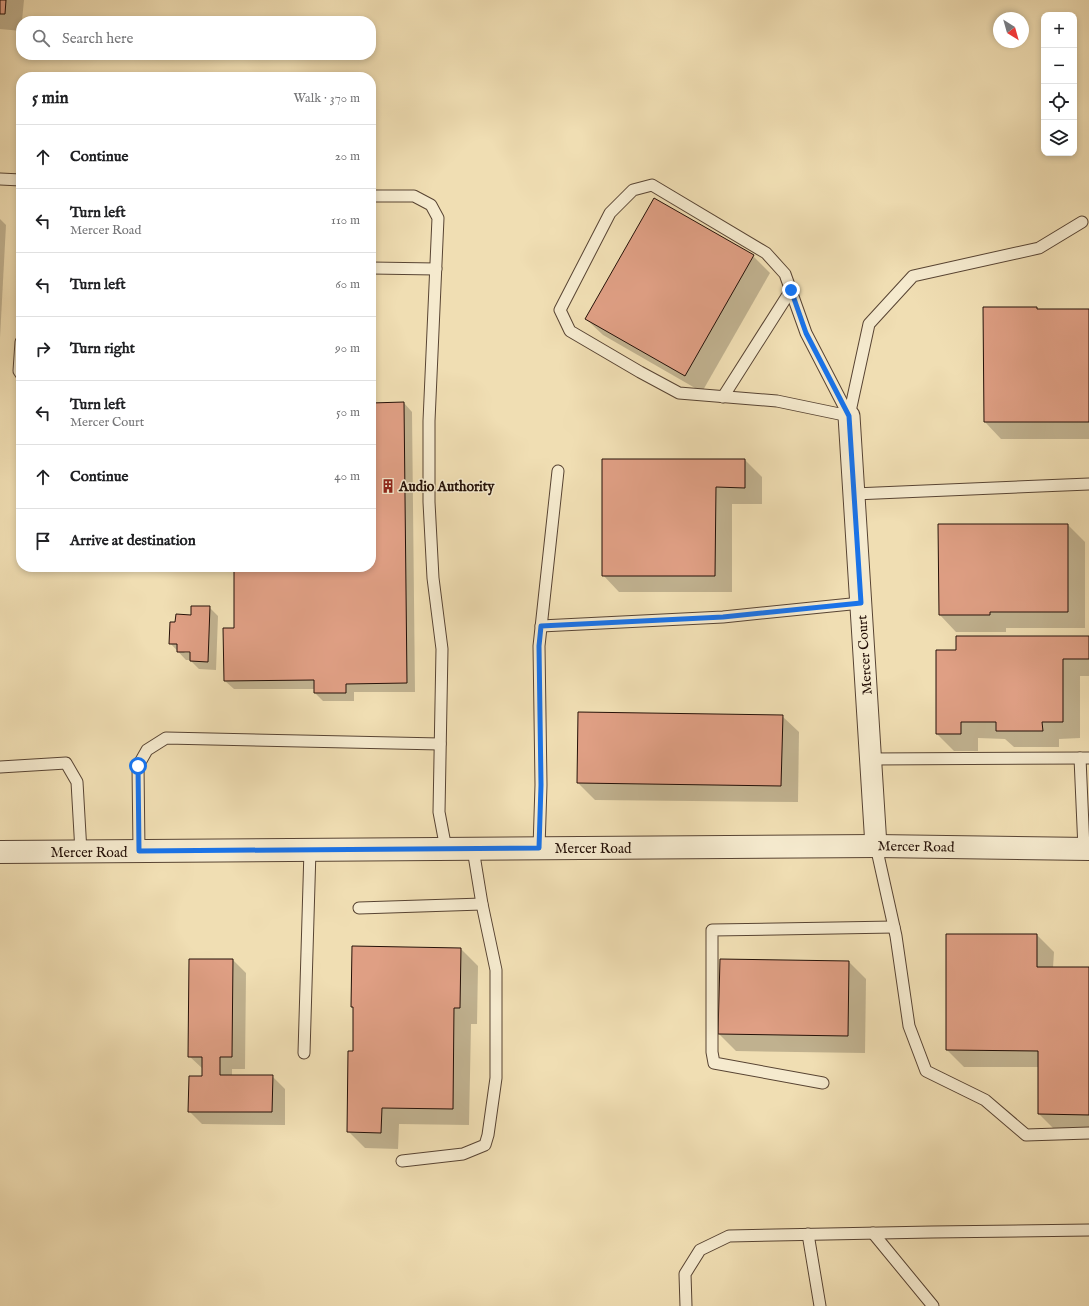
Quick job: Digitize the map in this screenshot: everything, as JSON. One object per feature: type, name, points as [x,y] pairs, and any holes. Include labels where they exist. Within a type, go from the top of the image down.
[{"type":"street","name":"Mercer Court","points":[[849,416],[876,846]]},
{"type":"street","name":"Mercer Road","points":[[0,852],[876,846],[1086,849]]},
{"type":"lane","points":[[0,179],[16,180]]},
{"type":"lane","points":[[652,185],[766,253],[786,274],[806,333],[849,416],[777,401],[679,393],[570,331],[560,310],[610,213],[633,190],[652,185]]},
{"type":"lane","points":[[376,196],[414,196],[431,205],[438,218],[429,421],[429,502],[433,578],[442,649],[439,812],[446,849]]},
{"type":"lane","points":[[849,416],[869,324],[913,276],[1039,248],[1082,222]]},
{"type":"lane","points":[[376,268],[436,269]]},
{"type":"lane","points":[[723,397],[791,290]]},
{"type":"lane","points":[[539,848],[541,777],[539,646],[558,471]]},
{"type":"lane","points":[[854,494],[1089,484]]},
{"type":"lane","points":[[541,626],[723,617],[861,603]]},
{"type":"lane","points":[[139,851],[138,766],[147,750],[166,738],[440,744]]},
{"type":"lane","points":[[871,759],[1084,758],[1086,849]]},
{"type":"lane","points":[[0,767],[66,763],[77,782],[81,852]]},
{"type":"lane","points":[[876,846],[894,927],[909,1026],[926,1071],[985,1100],[1026,1135],[1089,1133]]},
{"type":"lane","points":[[402,1161],[463,1154],[485,1145],[488,1135],[496,1078],[496,970],[482,904],[473,849]]},
{"type":"lane","points":[[304,1053],[310,850]]},
{"type":"lane","points":[[359,908],[482,904]]},
{"type":"lane","points":[[823,1083],[714,1064],[712,1052],[712,930],[894,927]]},
{"type":"lane","points":[[686,1306],[685,1274],[700,1250],[729,1236],[1089,1230]]},
{"type":"lane","points":[[873,1233],[933,1306]]},
{"type":"lane","points":[[808,1234],[820,1306]]},
{"type":"building","points":[[0,0],[6,0],[5,14],[0,14]]},
{"type":"building","points":[[654,198],[754,255],[685,376],[585,319]]},
{"type":"building","points":[[983,307],[1089,309],[1089,422],[984,422]]},
{"type":"building","name":"Audio Authority","points":[[404,402],[407,683],[346,684],[346,693],[314,693],[314,680],[224,681],[223,628],[234,628],[234,572],[376,572],[376,403]]},
{"type":"building","points":[[602,459],[745,459],[745,488],[716,487],[715,576],[602,576]]},
{"type":"building","points":[[938,524],[1068,524],[1068,612],[990,612],[990,615],[939,615]]},
{"type":"building","points":[[191,606],[210,606],[208,662],[190,661],[190,652],[177,652],[177,644],[169,644],[170,622],[175,622],[176,614],[191,615]]},
{"type":"building","points":[[956,636],[1089,636],[1089,659],[1063,659],[1063,722],[1042,722],[1043,731],[996,731],[996,722],[961,722],[961,734],[936,734],[936,650],[956,650]]},
{"type":"building","points":[[578,712],[783,715],[781,786],[577,783]]},
{"type":"building","points":[[946,934],[1037,934],[1037,967],[1089,967],[1089,1115],[1038,1114],[1038,1051],[946,1050]]},
{"type":"building","points":[[352,946],[461,948],[460,1008],[454,1008],[453,1109],[382,1108],[381,1133],[347,1132],[348,1051],[353,1051],[353,1007],[351,1007]]},
{"type":"building","points":[[189,959],[233,959],[232,1057],[220,1057],[220,1075],[273,1075],[272,1112],[188,1112],[189,1076],[202,1076],[202,1057],[188,1057]]},
{"type":"building","points":[[720,959],[849,961],[848,1036],[718,1034]]},
{"type":"place","name":"Audio Authority","points":[[388,486]]},
{"type":"route","points":[[138,766],[139,851],[539,848],[541,785],[539,646],[541,626],[723,617],[861,603],[849,416],[806,333],[791,290]]}]
